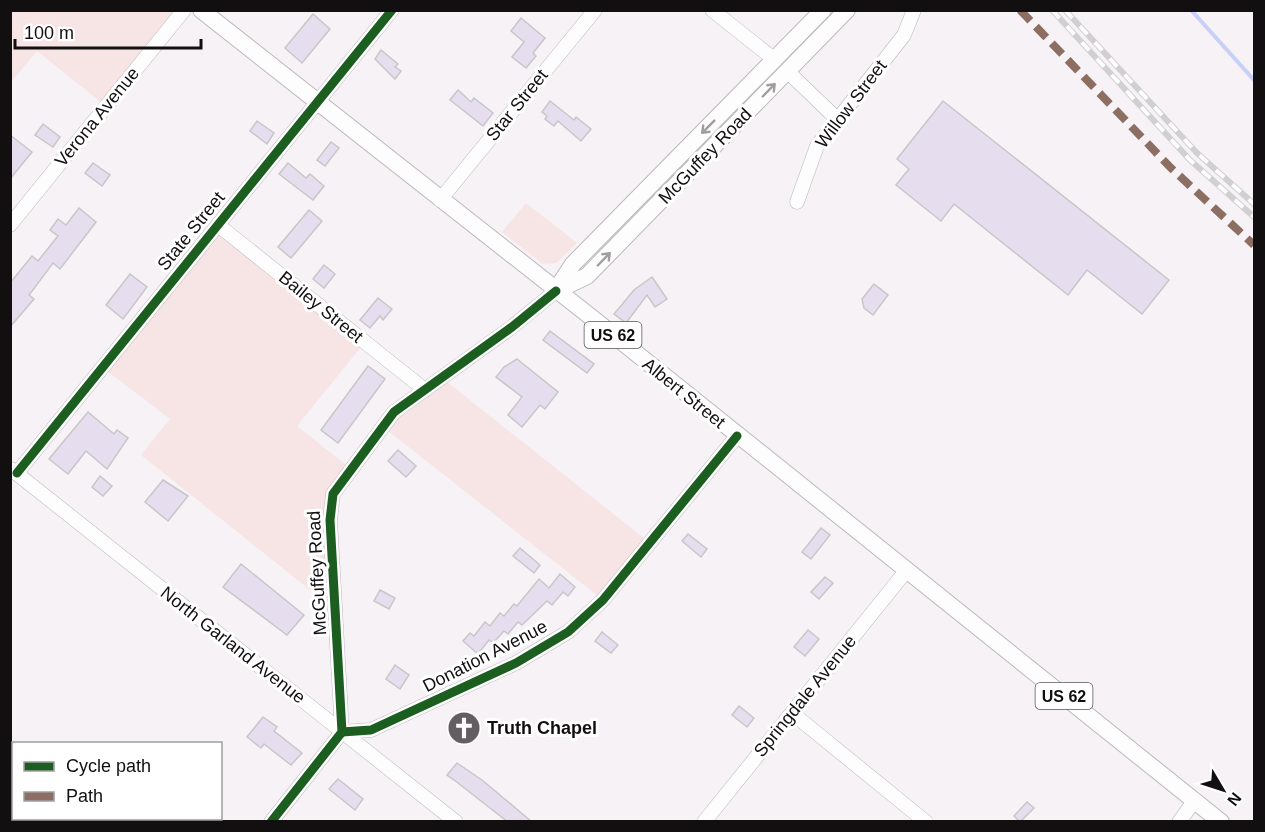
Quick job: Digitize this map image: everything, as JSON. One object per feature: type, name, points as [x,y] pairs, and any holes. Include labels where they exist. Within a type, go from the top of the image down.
[{"type":"main road","name":"Albert Street","points":[[201,10],[1221,822]]},
{"type":"main road","name":"McGuffey Road","points":[[556,291],[587,276],[781,66],[823,10]]},
{"type":"main road","name":"McGuffey Road","points":[[781,66],[847,10]]},
{"type":"street","name":"Verona Avenue","points":[[10,225],[184,10]]},
{"type":"street","name":"State Street","points":[[14,471],[392,10]]},
{"type":"street","name":"Star Street","points":[[440,200],[595,10]]},
{"type":"street","points":[[712,10],[781,66],[837,119]]},
{"type":"street","name":"Willow Street","points":[[797,202],[817,146],[904,35],[914,10]]},
{"type":"street","name":"Bailey Street","points":[[218,225],[425,390]]},
{"type":"street","name":"McGuffey Road","points":[[342,732],[330,501],[388,419],[512,327],[556,291]]},
{"type":"street","name":"Donation Avenue","points":[[342,732],[371,730],[516,663],[568,632],[603,600],[737,436]]},
{"type":"street","name":"North Garland Avenue","points":[[14,471],[456,822]]},
{"type":"street","name":"Springdale Avenue","points":[[704,822],[906,571]]},
{"type":"street","points":[[792,714],[926,822]]},
{"type":"street","points":[[271,822],[342,732]]},
{"type":"street","points":[[1179,822],[1195,801]]},
{"type":"shaded area","points":[[11,11],[184,11],[106,106],[37,51],[11,82]]},
{"type":"shaded area","points":[[526,203],[577,243],[556,263],[543,264],[502,232]]},
{"type":"shaded area","points":[[218,225],[365,342],[297,426],[351,469],[333,494],[334,609],[141,455],[170,419],[102,367]]},
{"type":"shaded area","points":[[442,378],[650,543],[603,600],[382,426]]},
{"type":"building","points":[[313,14],[330,29],[302,63],[285,48]]},
{"type":"building","points":[[521,18],[545,38],[533,53],[536,56],[526,68],[512,57],[524,42],[511,31]]},
{"type":"building","points":[[381,50],[398,64],[395,67],[401,71],[395,79],[375,59]]},
{"type":"building","points":[[458,90],[471,102],[474,98],[493,113],[483,126],[450,100]]},
{"type":"building","points":[[550,101],[574,120],[576,117],[591,129],[581,141],[558,121],[554,126],[545,119],[547,116],[542,112]]},
{"type":"building","points":[[943,101],[1169,280],[1142,314],[1087,270],[1068,295],[954,204],[941,221],[896,185],[909,169],[897,159]]},
{"type":"building","points":[[257,121],[274,133],[267,144],[250,131]]},
{"type":"building","points":[[43,124],[60,137],[53,147],[35,135]]},
{"type":"building","points":[[10,135],[32,152],[10,179]]},
{"type":"building","points":[[331,142],[339,148],[325,166],[317,160]]},
{"type":"building","points":[[93,163],[110,175],[102,186],[85,173]]},
{"type":"building","points":[[288,163],[306,178],[310,174],[324,186],[313,200],[279,174]]},
{"type":"building","points":[[79,208],[96,222],[60,269],[53,263],[29,295],[34,299],[10,327],[10,283],[32,256],[38,261],[58,236],[50,230],[58,219],[66,225]]},
{"type":"building","points":[[309,210],[322,221],[291,258],[278,247]]},
{"type":"building","points":[[324,265],[335,274],[324,288],[313,279]]},
{"type":"building","points":[[130,274],[147,287],[123,319],[106,305]]},
{"type":"building","points":[[652,277],[667,299],[655,307],[647,295],[626,323],[614,314],[634,290]]},
{"type":"building","points":[[874,284],[888,295],[873,315],[864,308],[862,299]]},
{"type":"building","points":[[378,298],[392,309],[383,320],[380,316],[370,328],[360,320]]},
{"type":"building","points":[[550,331],[594,364],[587,373],[543,340]]},
{"type":"building","points":[[517,359],[558,392],[545,409],[540,405],[522,427],[508,415],[522,397],[496,377],[504,367]]},
{"type":"building","points":[[368,366],[385,379],[338,443],[321,430]]},
{"type":"building","points":[[88,412],[114,434],[117,430],[128,438],[107,469],[86,451],[68,474],[49,459]]},
{"type":"building","points":[[398,450],[416,466],[406,477],[388,461]]},
{"type":"building","points":[[100,476],[112,486],[103,496],[92,487]]},
{"type":"building","points":[[163,480],[188,496],[168,521],[145,502]]},
{"type":"building","points":[[821,528],[830,535],[811,559],[802,552]]},
{"type":"building","points":[[688,534],[707,549],[701,557],[682,541]]},
{"type":"building","points":[[520,548],[540,565],[534,573],[513,556]]},
{"type":"building","points":[[241,564],[304,615],[287,635],[223,587]]},
{"type":"building","points":[[560,574],[575,587],[568,596],[563,592],[552,605],[547,601],[522,625],[518,622],[508,634],[504,631],[493,643],[489,640],[478,654],[463,641],[470,633],[474,636],[485,622],[490,626],[500,613],[504,616],[514,604],[517,606],[539,579],[549,588]]},
{"type":"building","points":[[825,577],[833,583],[819,599],[811,592]]},
{"type":"building","points":[[380,590],[395,598],[389,609],[374,601]]},
{"type":"building","points":[[808,630],[819,639],[805,656],[794,647]]},
{"type":"building","points":[[602,632],[618,645],[611,653],[595,641]]},
{"type":"building","points":[[395,665],[409,675],[400,689],[386,679]]},
{"type":"building","points":[[739,706],[754,718],[747,727],[732,715]]},
{"type":"building","points":[[263,717],[277,727],[274,731],[302,753],[291,765],[264,744],[261,748],[247,737]]},
{"type":"building","points":[[457,763],[482,780],[532,822],[508,822],[447,775]]},
{"type":"building","points":[[338,779],[363,799],[355,810],[329,789]]},
{"type":"building","points":[[1027,802],[1034,808],[1020,822],[1014,816]]},
{"type":"waterway","points":[[1191,10],[1254,80]]},
{"type":"railway","points":[[1052,10],[1190,160],[1254,217]]},
{"type":"railway","points":[[1065,10],[1197,153],[1254,204]]},
{"type":"marked path","points":[[1020,10],[1171,168],[1254,245]]},
{"type":"cycle path","points":[[17,473],[392,10]]},
{"type":"cycle path","points":[[271,822],[342,732],[330,520],[333,494],[394,412],[512,327],[556,291]]},
{"type":"cycle path","points":[[342,732],[371,730],[516,663],[568,632],[603,600],[737,436]]},
{"type":"place","name":"Truth Chapel","points":[[464,728]]}]
